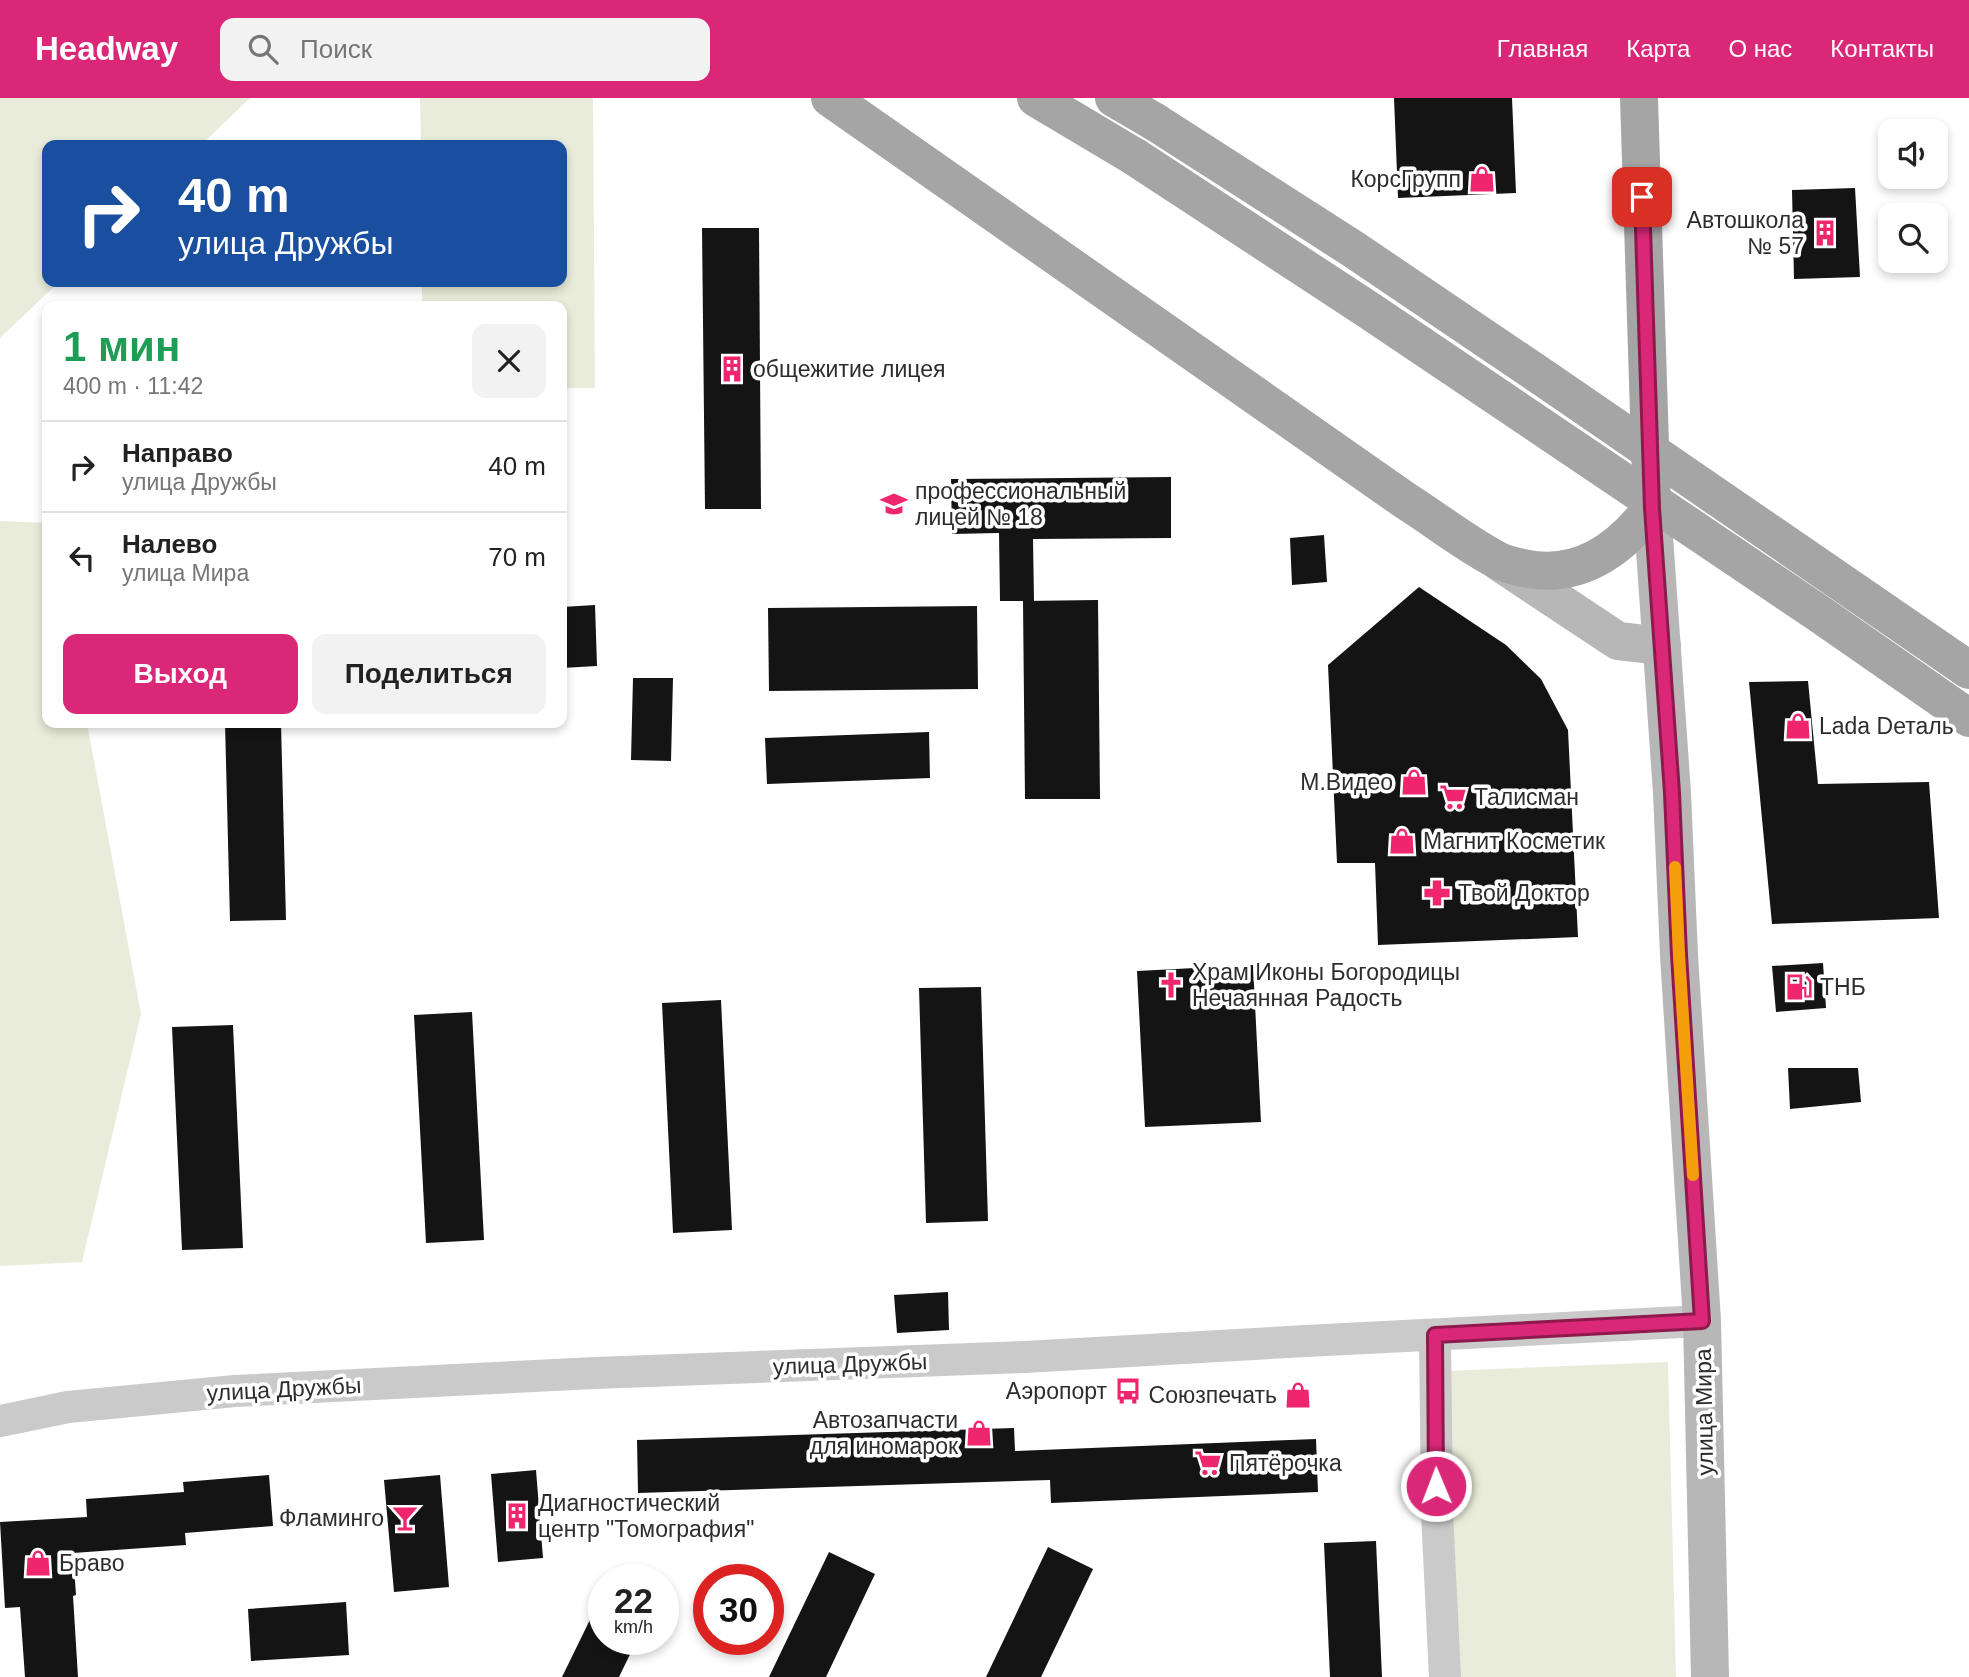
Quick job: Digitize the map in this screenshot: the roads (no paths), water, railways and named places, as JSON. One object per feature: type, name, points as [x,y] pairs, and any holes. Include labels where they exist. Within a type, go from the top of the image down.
[{"type":"main road","points":[[830,98],[1395,493],[1618,641],[1662,646]]},
{"type":"main road","points":[[1036,98],[1135,157],[1367,309],[1969,718]]},
{"type":"main road","points":[[1114,98],[1376,265],[1969,670]]},
{"type":"main road","name":"улица Мира","points":[[1639,98],[1652,508],[1672,793],[1679,955],[1702,1321],[1710,1677]]},
{"type":"main road","points":[[1499,562],[1541,571],[1581,566],[1599,558],[1639,525],[1652,508]]},
{"type":"street","name":"улица Дружбы","points":[[0,1421],[68,1407],[235,1391],[595,1373],[1025,1357],[1702,1321]]},
{"type":"street","points":[[1435,1335],[1437,1513],[1445,1677]]},
{"type":"place","name":"КорсГрупп","points":[[1482,179]]},
{"type":"place","name":"Автошкола № 57","points":[[1825,233]]},
{"type":"place","name":"общежитие лицея","points":[[732,369]]},
{"type":"place","name":"профессиональный лицей № 18","points":[[894,504]]},
{"type":"place","name":"Lada Dеталь","points":[[1798,726]]},
{"type":"place","name":"М.Видео","points":[[1414,782]]},
{"type":"place","name":"Талисман","points":[[1453,797]]},
{"type":"place","name":"Магнит Косметик","points":[[1402,841]]},
{"type":"place","name":"Твой Доктор","points":[[1437,893]]},
{"type":"place","name":"Храм Иконы Богородицы Нечаянная Радость","points":[[1171,985]]},
{"type":"place","name":"ТНБ","points":[[1799,987]]},
{"type":"place","name":"Аэропорт","points":[[1128,1391]]},
{"type":"place","name":"Союзпечать","points":[[1298,1395]]},
{"type":"place","name":"Автозапчасти для иномарок","points":[[979,1433]]},
{"type":"place","name":"Пятёрочка","points":[[1208,1463]]},
{"type":"place","name":"Диагностический центр \"Томография\"","points":[[517,1516]]},
{"type":"place","name":"Фламинго","points":[[405,1518]]},
{"type":"place","name":"Браво","points":[[38,1563]]}]
